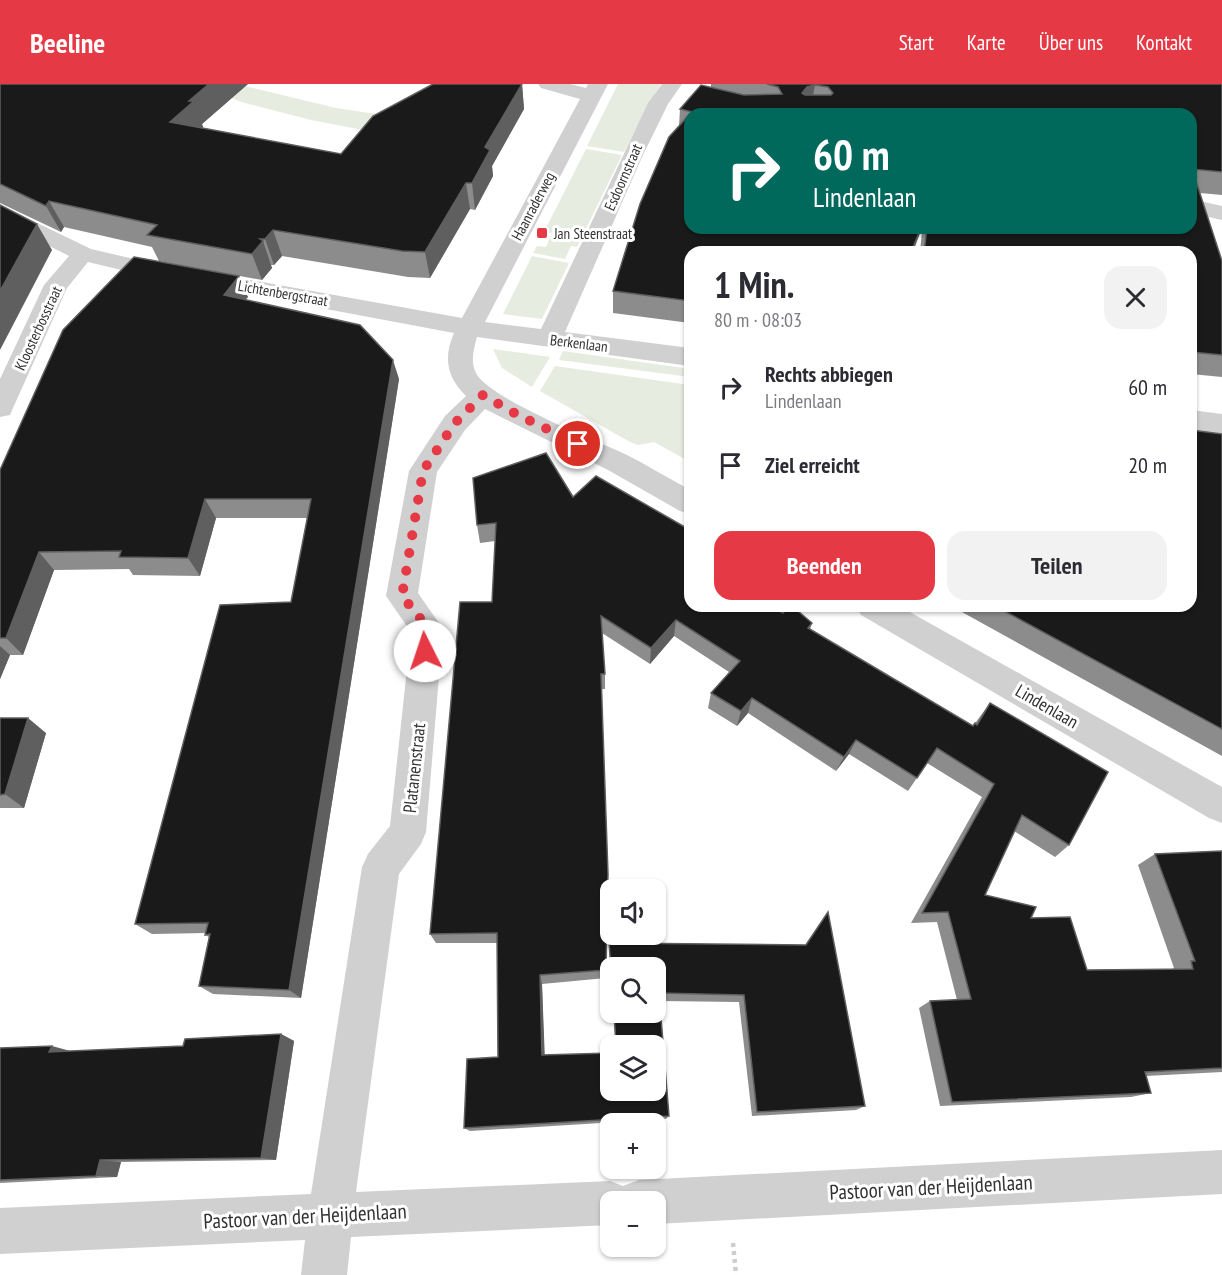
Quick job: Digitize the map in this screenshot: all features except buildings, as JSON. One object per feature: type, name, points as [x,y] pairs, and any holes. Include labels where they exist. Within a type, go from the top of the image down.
[{"type":"street","points":[[548,84],[595,90]]},
{"type":"street","points":[[670,87],[690,95]]},
{"type":"street","name":"Esdoornstraat","points":[[549,339],[632,155],[658,103],[670,87]]},
{"type":"street","name":"Haanraderweg","points":[[469,327],[595,90]]},
{"type":"street","points":[[1197,207],[1222,213]]},
{"type":"street","name":"Lichtenbergstraat","points":[[0,212],[83,254],[134,266],[469,327]]},
{"type":"street","name":"Kloosterbosstraat","points":[[0,408],[56,285],[83,254]]},
{"type":"street","points":[[469,327],[460,346],[460,362],[466,380],[483,395],[518,415],[618,463],[684,500]]},
{"type":"street","name":"Berkenlaan","points":[[469,327],[684,356]]},
{"type":"street","name":"Platanenstraat","points":[[324,1275],[330,1215],[381,867],[408,832],[428,628],[402,596],[423,471],[455,423],[483,395]]},
{"type":"street","points":[[1197,421],[1222,424]]},
{"type":"street","name":"Lindenlaan","points":[[882,612],[1222,806]]},
{"type":"street","name":"Pastoor van der Heijdenlaan","points":[[666,1201],[1222,1172]]},
{"type":"street","name":"Pastoor van der Heijdenlaan","points":[[0,1231],[600,1203]]},
{"type":"path","points":[[734,1250],[736,1275]]},
{"type":"shaded area","points":[[236,84],[336,108],[389,116],[384,134],[311,120],[241,102],[225,95]]},
{"type":"shaded area","points":[[618,84],[661,84],[624,152],[587,146]]},
{"type":"shaded area","points":[[586,149],[622,155],[577,247],[571,246],[565,259],[533,253],[537,246],[546,247],[552,233],[544,232]]},
{"type":"shaded area","points":[[532,256],[569,263],[542,319],[503,314]]},
{"type":"shaded area","points":[[493,349],[550,357],[532,387],[502,368]]},
{"type":"shaded area","points":[[563,351],[684,368],[684,376],[559,360]]},
{"type":"shaded area","points":[[555,366],[684,384],[684,459],[654,442],[638,445],[630,442],[540,391]]},
{"type":"place","name":"Jan Steenstraat","points":[[542,233]]},
{"type":"route","points":[[425,651],[428,628],[402,596],[423,471],[455,423],[483,395],[578,444]]}]
